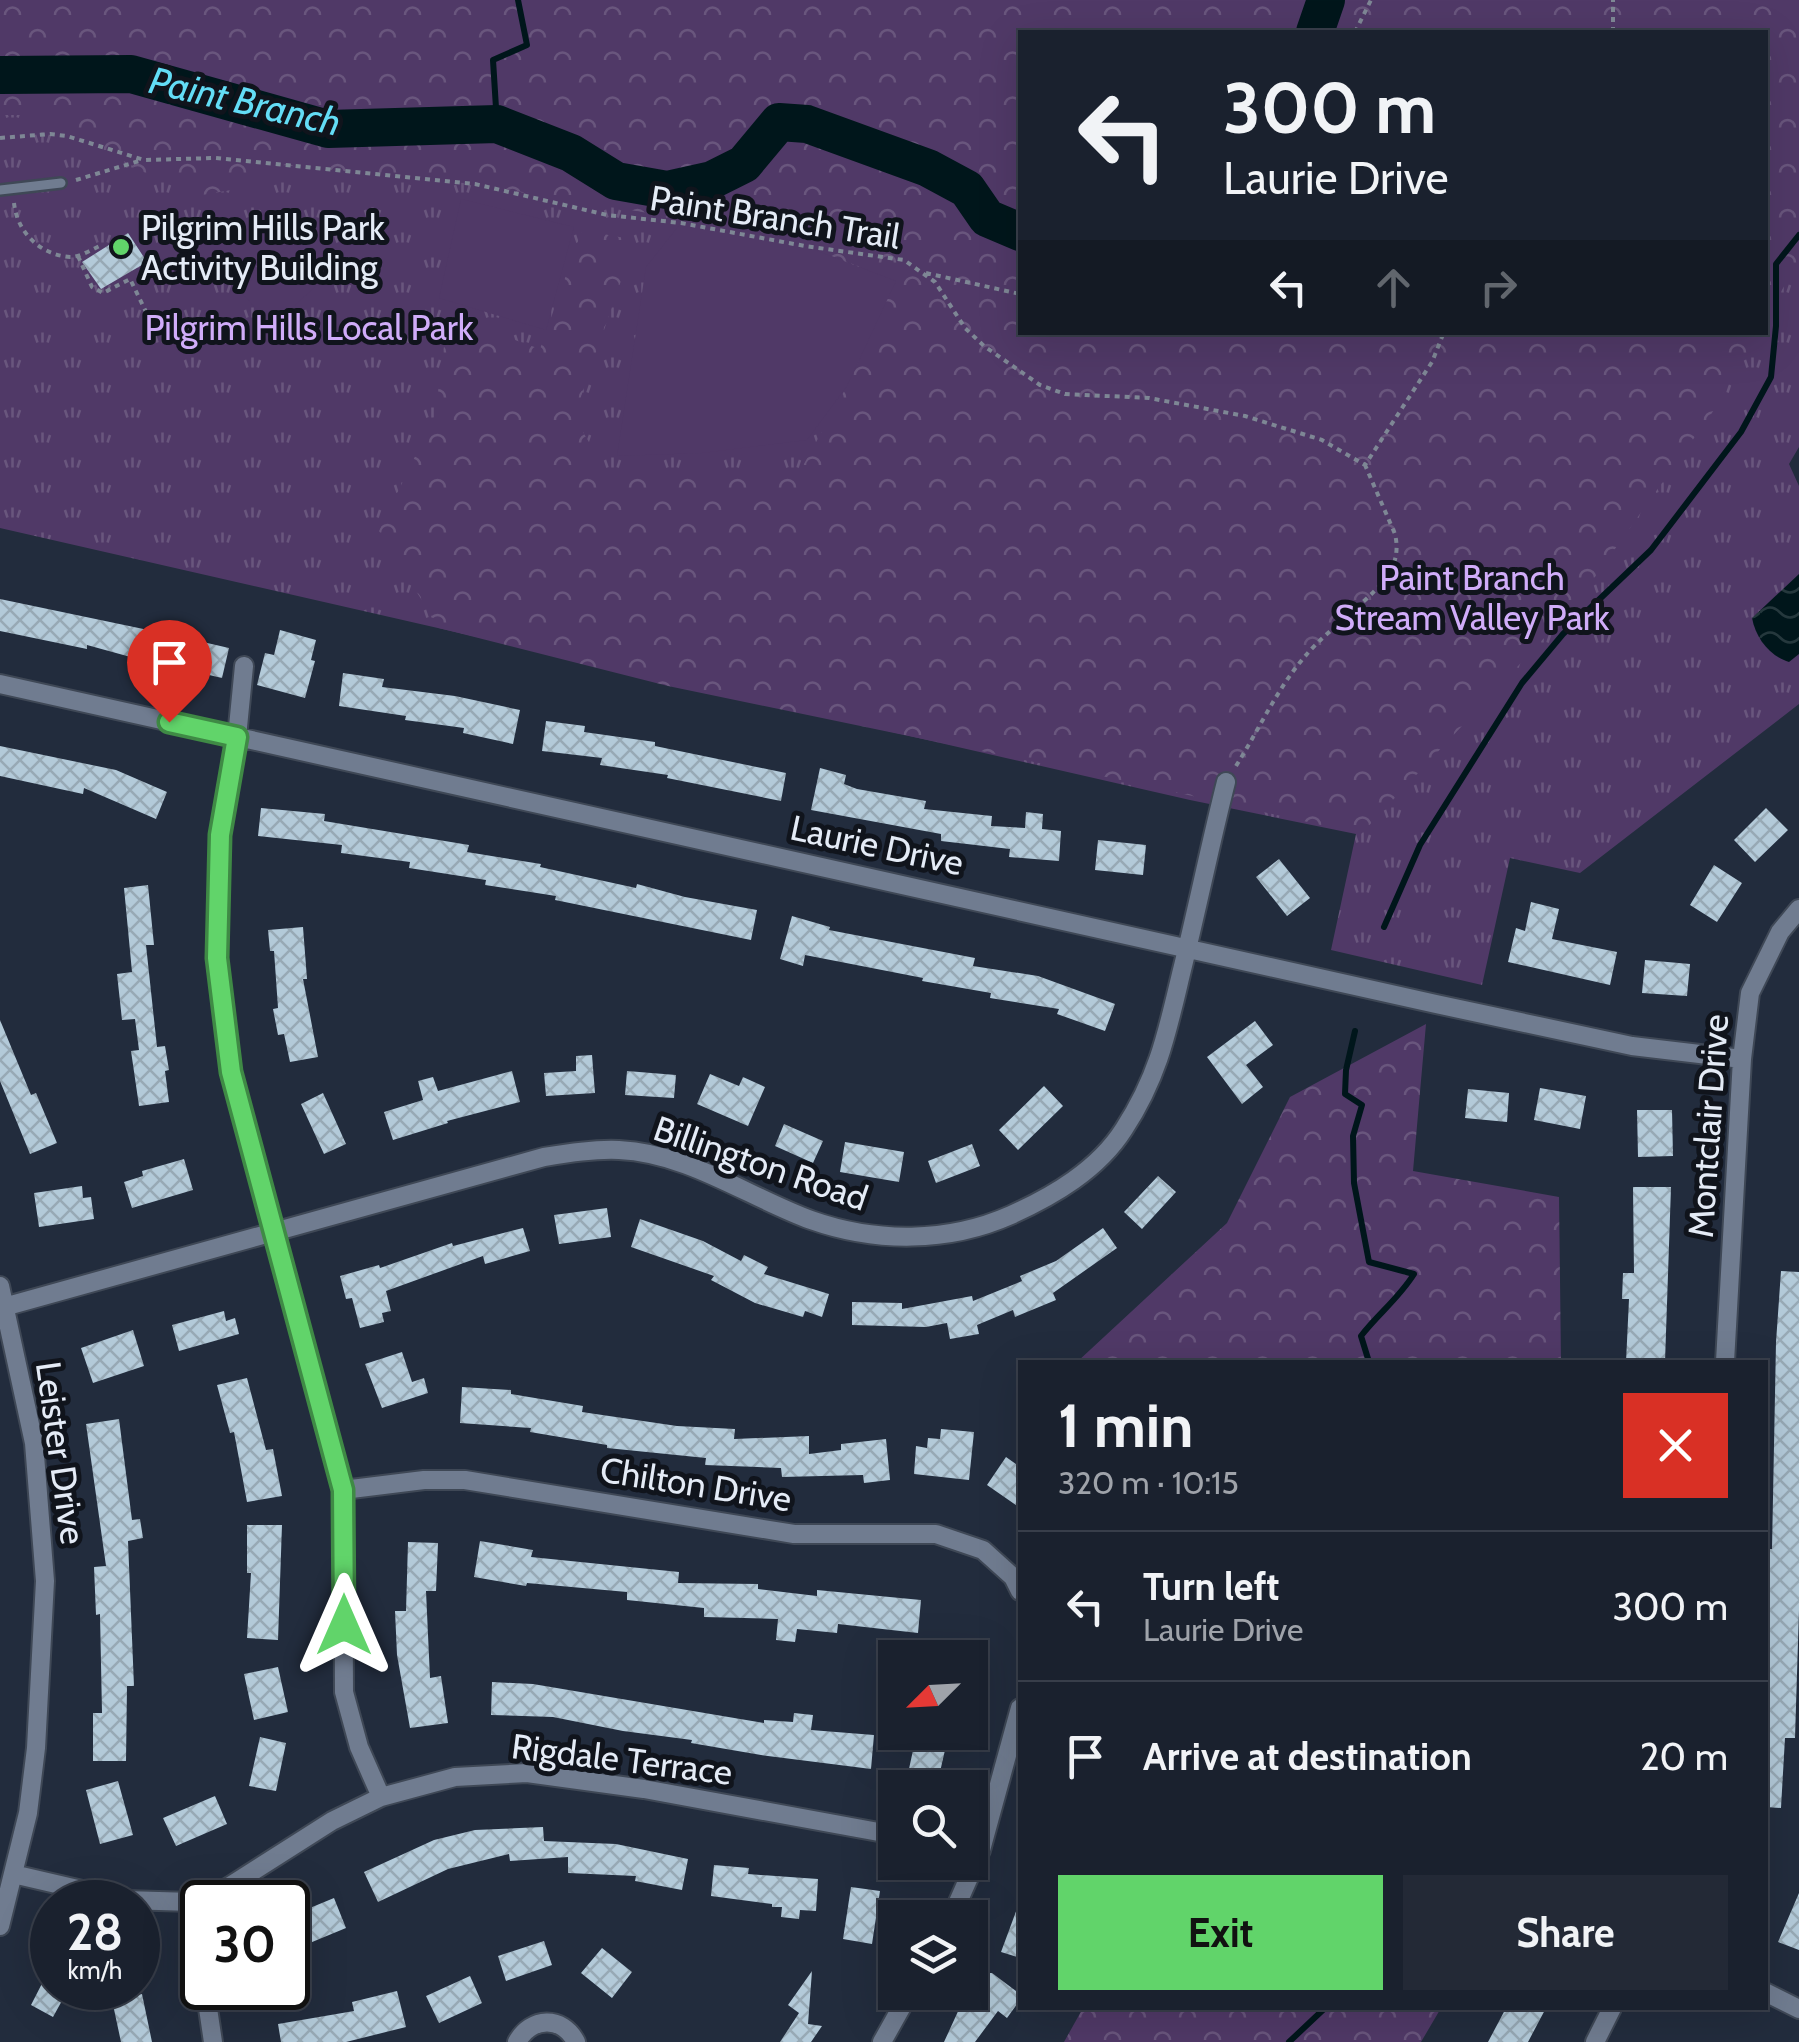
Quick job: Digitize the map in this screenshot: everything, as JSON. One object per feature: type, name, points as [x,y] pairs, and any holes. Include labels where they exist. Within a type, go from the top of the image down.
[{"type":"street","points":[[244,666],[237,737],[220,835],[217,958],[231,1072],[343,1490],[344,1692],[358,1747],[381,1797]]},
{"type":"street","name":"Laurie Drive","points":[[0,684],[1632,1046],[1742,1058]]},
{"type":"street","name":"Billington Road","points":[[3,1307],[544,1157],[582,1151],[623,1150],[674,1160],[812,1220],[870,1236],[946,1235],[982,1228],[1050,1198],[1081,1175],[1122,1132],[1159,1066],[1226,782]]},
{"type":"street","name":"Montclair Drive","points":[[1725,1360],[1742,1058],[1750,994],[1780,932],[1799,909]]},
{"type":"street","name":"Leister Drive","points":[[0,1286],[34,1443],[45,1581],[36,1748],[28,1813],[0,1926]]},
{"type":"street","name":"Chilton Drive","points":[[343,1490],[424,1480],[465,1480],[794,1534],[936,1534],[983,1550],[1013,1577],[1018,1588]]},
{"type":"street","points":[[988,1811],[1018,1714]]},
{"type":"street","name":"Rigdale Terrace","points":[[239,1880],[332,1821],[381,1797],[455,1777],[527,1774],[644,1789],[878,1832]]},
{"type":"street","name":"Rigdale Terrace","points":[[13,1874],[124,1900],[180,1902]]},
{"type":"street","points":[[1768,1994],[1799,2009]]},
{"type":"street","points":[[208,2010],[213,2042]]},
{"type":"street","points":[[882,2042],[900,2010]]},
{"type":"street","points":[[1594,2042],[1611,2010]]},
{"type":"street","points":[[517,2042],[527,2028],[550,2022],[562,2026],[576,2042]]},
{"type":"lane","points":[[0,190],[61,183]]},
{"type":"path","points":[[1357,30],[1371,0]]},
{"type":"path","points":[[1613,0],[1613,30]]},
{"type":"path","name":"Paint Branch Trail","points":[[0,138],[67,136],[144,160]]},
{"type":"path","name":"Paint Branch Trail","points":[[61,183],[144,160],[229,159],[475,184],[607,215],[680,222],[904,260],[926,273],[965,328],[984,346],[1010,367],[1053,390],[1078,396],[1149,398],[1245,416],[1322,440],[1365,464]]},
{"type":"path","points":[[13,188],[15,217],[39,247],[69,257],[102,244]]},
{"type":"path","points":[[78,256],[92,287],[103,294],[130,279],[147,314]]},
{"type":"path","points":[[926,273],[1018,294]]},
{"type":"path","points":[[1226,782],[1295,667],[1334,625],[1380,585],[1394,564],[1396,534],[1365,464],[1432,362],[1443,335]]},
{"type":"green space","name":"Pilgrim Hills Local Park","points":[[0,0],[1799,0],[1799,447],[1789,464],[1799,486],[1799,704],[1580,873],[1510,858],[1482,985],[1331,950],[1356,834],[1190,800],[0,528]]},
{"type":"green space","name":"Paint Branch Stream Valley Park","points":[[0,0],[1799,0],[1799,260],[1768,315],[1768,30],[1018,30],[1018,335],[1757,335],[1714,410],[1575,605],[1361,834],[668,686],[439,628],[379,531],[435,415],[448,316],[540,349],[582,230],[635,240],[574,417],[611,479],[799,473],[847,386],[895,280],[773,234],[475,184],[272,164],[237,189],[202,195],[147,174],[41,115],[0,115]]},
{"type":"green space","points":[[461,199],[574,227],[546,330],[439,298]]},
{"type":"green space","points":[[681,223],[773,234],[896,281],[847,386],[807,440],[702,453],[617,456],[646,267]]},
{"type":"green space","points":[[293,241],[327,276],[272,326],[240,291]]},
{"type":"green space","points":[[1426,1024],[1413,1171],[1559,1197],[1561,1360],[1079,1360],[1227,1223],[1290,1097]]},
{"type":"green space","points":[[1082,2010],[1440,2010],[1421,2042],[1064,2042]]},
{"type":"water","points":[[1799,574],[1799,654],[1789,662],[1765,646],[1752,618]]},
{"type":"building","name":"Pilgrim Hills Park Activity Building","points":[[128,233],[147,262],[101,289],[82,262]]},
{"type":"building","points":[[0,599],[153,631],[145,661],[87,645],[87,649],[0,631]]},
{"type":"building","points":[[280,630],[316,640],[305,698],[257,685],[265,653],[274,655]]},
{"type":"building","points":[[190,639],[229,648],[222,678],[183,669]]},
{"type":"building","points":[[343,673],[384,679],[382,687],[455,696],[520,710],[513,744],[463,733],[464,728],[339,706]]},
{"type":"building","points":[[546,721],[585,726],[584,732],[655,742],[655,746],[786,773],[781,801],[667,778],[668,775],[600,765],[602,758],[542,751]]},
{"type":"building","points":[[0,746],[116,770],[167,792],[156,819],[84,788],[83,794],[0,776]]},
{"type":"building","points":[[820,768],[846,775],[844,784],[857,789],[926,801],[924,809],[992,816],[991,826],[1025,828],[1026,812],[1043,814],[1042,829],[1061,831],[1059,861],[1009,857],[1010,849],[941,841],[941,834],[811,810]]},
{"type":"building","points":[[261,808],[325,814],[324,821],[469,845],[467,852],[757,910],[751,940],[555,900],[556,896],[485,885],[486,880],[409,868],[410,862],[341,853],[342,845],[258,836]]},
{"type":"building","points":[[1766,808],[1788,830],[1755,862],[1734,840]]},
{"type":"building","points":[[1098,840],[1146,845],[1143,875],[1095,870]]},
{"type":"building","points":[[1279,859],[1310,898],[1287,916],[1256,877]]},
{"type":"building","points":[[1714,865],[1742,883],[1717,922],[1690,905]]},
{"type":"building","points":[[148,885],[154,945],[146,945],[157,1047],[165,1046],[169,1070],[165,1071],[169,1102],[139,1106],[131,1051],[139,1050],[135,1019],[122,1020],[117,974],[132,972],[124,888]]},
{"type":"building","points":[[1531,902],[1559,909],[1552,939],[1617,952],[1610,985],[1508,962],[1516,928],[1525,931]]},
{"type":"building","points":[[792,916],[830,927],[829,930],[975,958],[973,966],[1038,976],[1115,1004],[1105,1031],[1057,1014],[1059,1009],[990,998],[991,993],[922,981],[923,978],[805,955],[803,966],[780,959]]},
{"type":"building","points":[[303,927],[307,979],[303,979],[318,1057],[290,1062],[284,1034],[278,1035],[273,1009],[278,1008],[274,951],[270,951],[268,930]]},
{"type":"building","points":[[1645,960],[1690,964],[1687,996],[1642,993]]},
{"type":"building","points":[[0,1020],[31,1095],[36,1093],[57,1143],[30,1154],[0,1081]]},
{"type":"building","points":[[1255,1021],[1273,1045],[1246,1065],[1263,1087],[1242,1104],[1207,1057]]},
{"type":"building","points":[[592,1055],[595,1093],[546,1096],[544,1073],[576,1071],[576,1056]]},
{"type":"building","points":[[512,1071],[520,1102],[393,1140],[384,1112],[423,1100],[418,1081],[433,1077],[438,1091]]},
{"type":"building","points":[[627,1071],[676,1075],[674,1098],[625,1095]]},
{"type":"building","points":[[710,1074],[739,1086],[743,1077],[765,1087],[748,1126],[697,1104]]},
{"type":"building","points":[[1044,1086],[1063,1106],[1018,1150],[999,1130]]},
{"type":"building","points":[[1540,1088],[1586,1096],[1580,1129],[1534,1120]]},
{"type":"building","points":[[1468,1089],[1509,1093],[1507,1122],[1465,1118]]},
{"type":"building","points":[[323,1093],[346,1144],[324,1154],[301,1104]]},
{"type":"building","points":[[1637,1110],[1672,1110],[1673,1156],[1638,1157]]},
{"type":"building","points":[[784,1124],[823,1141],[813,1163],[775,1146]]},
{"type":"building","points":[[845,1142],[904,1152],[899,1182],[840,1172]]},
{"type":"building","points":[[972,1144],[980,1166],[936,1183],[928,1161]]},
{"type":"building","points":[[184,1159],[193,1190],[132,1208],[124,1182],[143,1176],[142,1171]]},
{"type":"building","points":[[1158,1176],[1176,1192],[1142,1229],[1124,1212]]},
{"type":"building","points":[[82,1186],[83,1198],[91,1197],[94,1219],[39,1227],[34,1193]]},
{"type":"building","points":[[1633,1187],[1671,1187],[1665,1360],[1626,1360],[1629,1299],[1622,1299],[1623,1273],[1634,1273]]},
{"type":"building","points":[[607,1208],[611,1237],[559,1244],[554,1215]]},
{"type":"building","points":[[640,1219],[703,1241],[741,1261],[744,1255],[768,1267],[764,1274],[829,1294],[822,1317],[805,1311],[803,1317],[755,1303],[711,1280],[714,1276],[631,1247]]},
{"type":"building","points":[[523,1228],[530,1251],[485,1264],[483,1256],[386,1291],[391,1311],[382,1313],[384,1322],[360,1328],[352,1298],[346,1299],[340,1276],[379,1265],[380,1268],[452,1243],[453,1246]]},
{"type":"building","points":[[1103,1228],[1117,1248],[1053,1293],[1056,1300],[1015,1317],[1013,1310],[977,1325],[979,1334],[950,1339],[947,1323],[926,1327],[852,1325],[852,1302],[902,1303],[902,1309],[972,1296],[973,1301],[1022,1281],[1020,1276],[1056,1261]]},
{"type":"building","points":[[1781,1271],[1799,1272],[1795,1738],[1785,1738],[1781,1808],[1768,1807],[1768,1549],[1772,1549]]},
{"type":"building","points":[[224,1311],[226,1321],[235,1318],[239,1334],[179,1351],[172,1325]]},
{"type":"building","points":[[133,1330],[144,1366],[93,1383],[81,1348]]},
{"type":"building","points":[[402,1352],[412,1382],[424,1378],[428,1393],[382,1408],[365,1364]]},
{"type":"building","points":[[247,1378],[266,1450],[273,1449],[282,1496],[247,1502],[234,1432],[230,1433],[217,1385]]},
{"type":"building","points":[[462,1387],[511,1390],[511,1394],[583,1406],[582,1412],[677,1426],[735,1429],[734,1439],[809,1436],[809,1454],[841,1450],[841,1444],[886,1439],[890,1480],[864,1483],[863,1475],[782,1477],[781,1468],[705,1465],[706,1458],[607,1448],[530,1432],[531,1428],[460,1423]]},
{"type":"building","points":[[119,1419],[132,1520],[140,1519],[143,1538],[128,1541],[134,1686],[127,1686],[126,1761],[93,1761],[93,1713],[102,1713],[100,1614],[96,1615],[94,1567],[106,1566],[86,1424]]},
{"type":"building","points":[[941,1429],[974,1432],[969,1480],[914,1474],[916,1446],[927,1448],[928,1438],[940,1439]]},
{"type":"building","points":[[1006,1457],[1018,1466],[1018,1507],[987,1485]]},
{"type":"building","points":[[247,1525],[282,1525],[278,1640],[247,1638],[251,1573],[247,1573]]},
{"type":"building","points":[[480,1541],[533,1550],[531,1557],[679,1572],[678,1583],[758,1584],[758,1589],[817,1596],[817,1590],[921,1600],[918,1633],[838,1624],[837,1633],[797,1629],[795,1642],[776,1640],[778,1619],[704,1617],[704,1608],[627,1600],[627,1592],[527,1583],[526,1586],[474,1577]]},
{"type":"building","points":[[408,1542],[438,1543],[436,1591],[426,1591],[430,1678],[441,1676],[448,1723],[410,1728],[397,1655],[395,1611],[406,1611]]},
{"type":"building","points":[[278,1667],[288,1712],[254,1720],[244,1674]]},
{"type":"building","points":[[492,1682],[533,1684],[764,1723],[793,1722],[794,1713],[813,1715],[811,1730],[874,1735],[871,1769],[761,1755],[553,1717],[491,1715]]},
{"type":"building","points":[[260,1737],[286,1743],[276,1791],[249,1786]]},
{"type":"building","points":[[913,1750],[945,1750],[940,1770],[909,1770]]},
{"type":"building","points":[[118,1781],[133,1835],[100,1844],[86,1790]]},
{"type":"building","points":[[215,1796],[227,1824],[176,1846],[163,1818]]},
{"type":"building","points":[[543,1827],[544,1841],[616,1844],[688,1859],[682,1890],[635,1881],[636,1876],[568,1873],[568,1857],[510,1861],[509,1854],[448,1869],[378,1902],[364,1872],[434,1840],[475,1830]]},
{"type":"building","points":[[714,1865],[749,1868],[748,1874],[818,1879],[816,1911],[800,1910],[799,1919],[781,1917],[782,1907],[772,1904],[711,1896]]},
{"type":"building","points":[[851,1887],[880,1891],[872,1944],[843,1939]]},
{"type":"building","points":[[1799,1893],[1799,1950],[1778,1942]]},
{"type":"building","points":[[334,1898],[346,1928],[310,1943],[310,1908]]},
{"type":"building","points":[[1018,1906],[1018,1957],[1001,1952]]},
{"type":"building","points":[[544,1941],[552,1965],[506,1981],[498,1956]]},
{"type":"building","points":[[602,1948],[632,1972],[612,1998],[581,1973]]},
{"type":"building","points":[[812,1971],[808,2024],[822,2026],[811,2042],[780,2042],[799,2013],[788,2005]]},
{"type":"building","points":[[988,1973],[1018,1992],[1018,2003],[1007,2018],[998,2011],[975,2042],[944,2042],[959,2010],[988,2010]]},
{"type":"building","points":[[470,1976],[482,2003],[439,2023],[426,1996]]},
{"type":"building","points":[[397,1991],[406,2027],[346,2042],[281,2042],[278,2024],[354,2011],[352,2002]]},
{"type":"building","points":[[114,2010],[145,2010],[152,2042],[121,2042]]},
{"type":"building","points":[[1505,2010],[1545,2010],[1528,2042],[1488,2042]]},
{"type":"waterway","points":[[497,124],[493,60],[527,45],[518,0]]},
{"type":"waterway","name":"Paint Branch","points":[[1316,30],[1326,0]]},
{"type":"waterway","name":"Paint Branch","points":[[0,75],[131,74],[328,129],[497,124],[571,153],[616,181],[667,190],[712,180],[744,164],[779,122],[807,124],[928,168],[967,189],[987,218],[1018,231]]},
{"type":"waterway","points":[[1384,927],[1420,845],[1522,683],[1563,634],[1651,550],[1741,432],[1771,377],[1776,264],[1799,235]]},
{"type":"waterway","points":[[1355,1031],[1345,1094],[1362,1105],[1353,1136],[1354,1183],[1369,1262],[1414,1274],[1361,1336],[1368,1360]]},
{"type":"waterway","points":[[1289,2042],[1323,2010]]},
{"type":"place","name":"Pilgrim Hills Park Activity Building","points":[[121,247]]},
{"type":"route","points":[[169,722],[237,737],[220,835],[217,958],[231,1072],[343,1490],[344,1625]]}]
